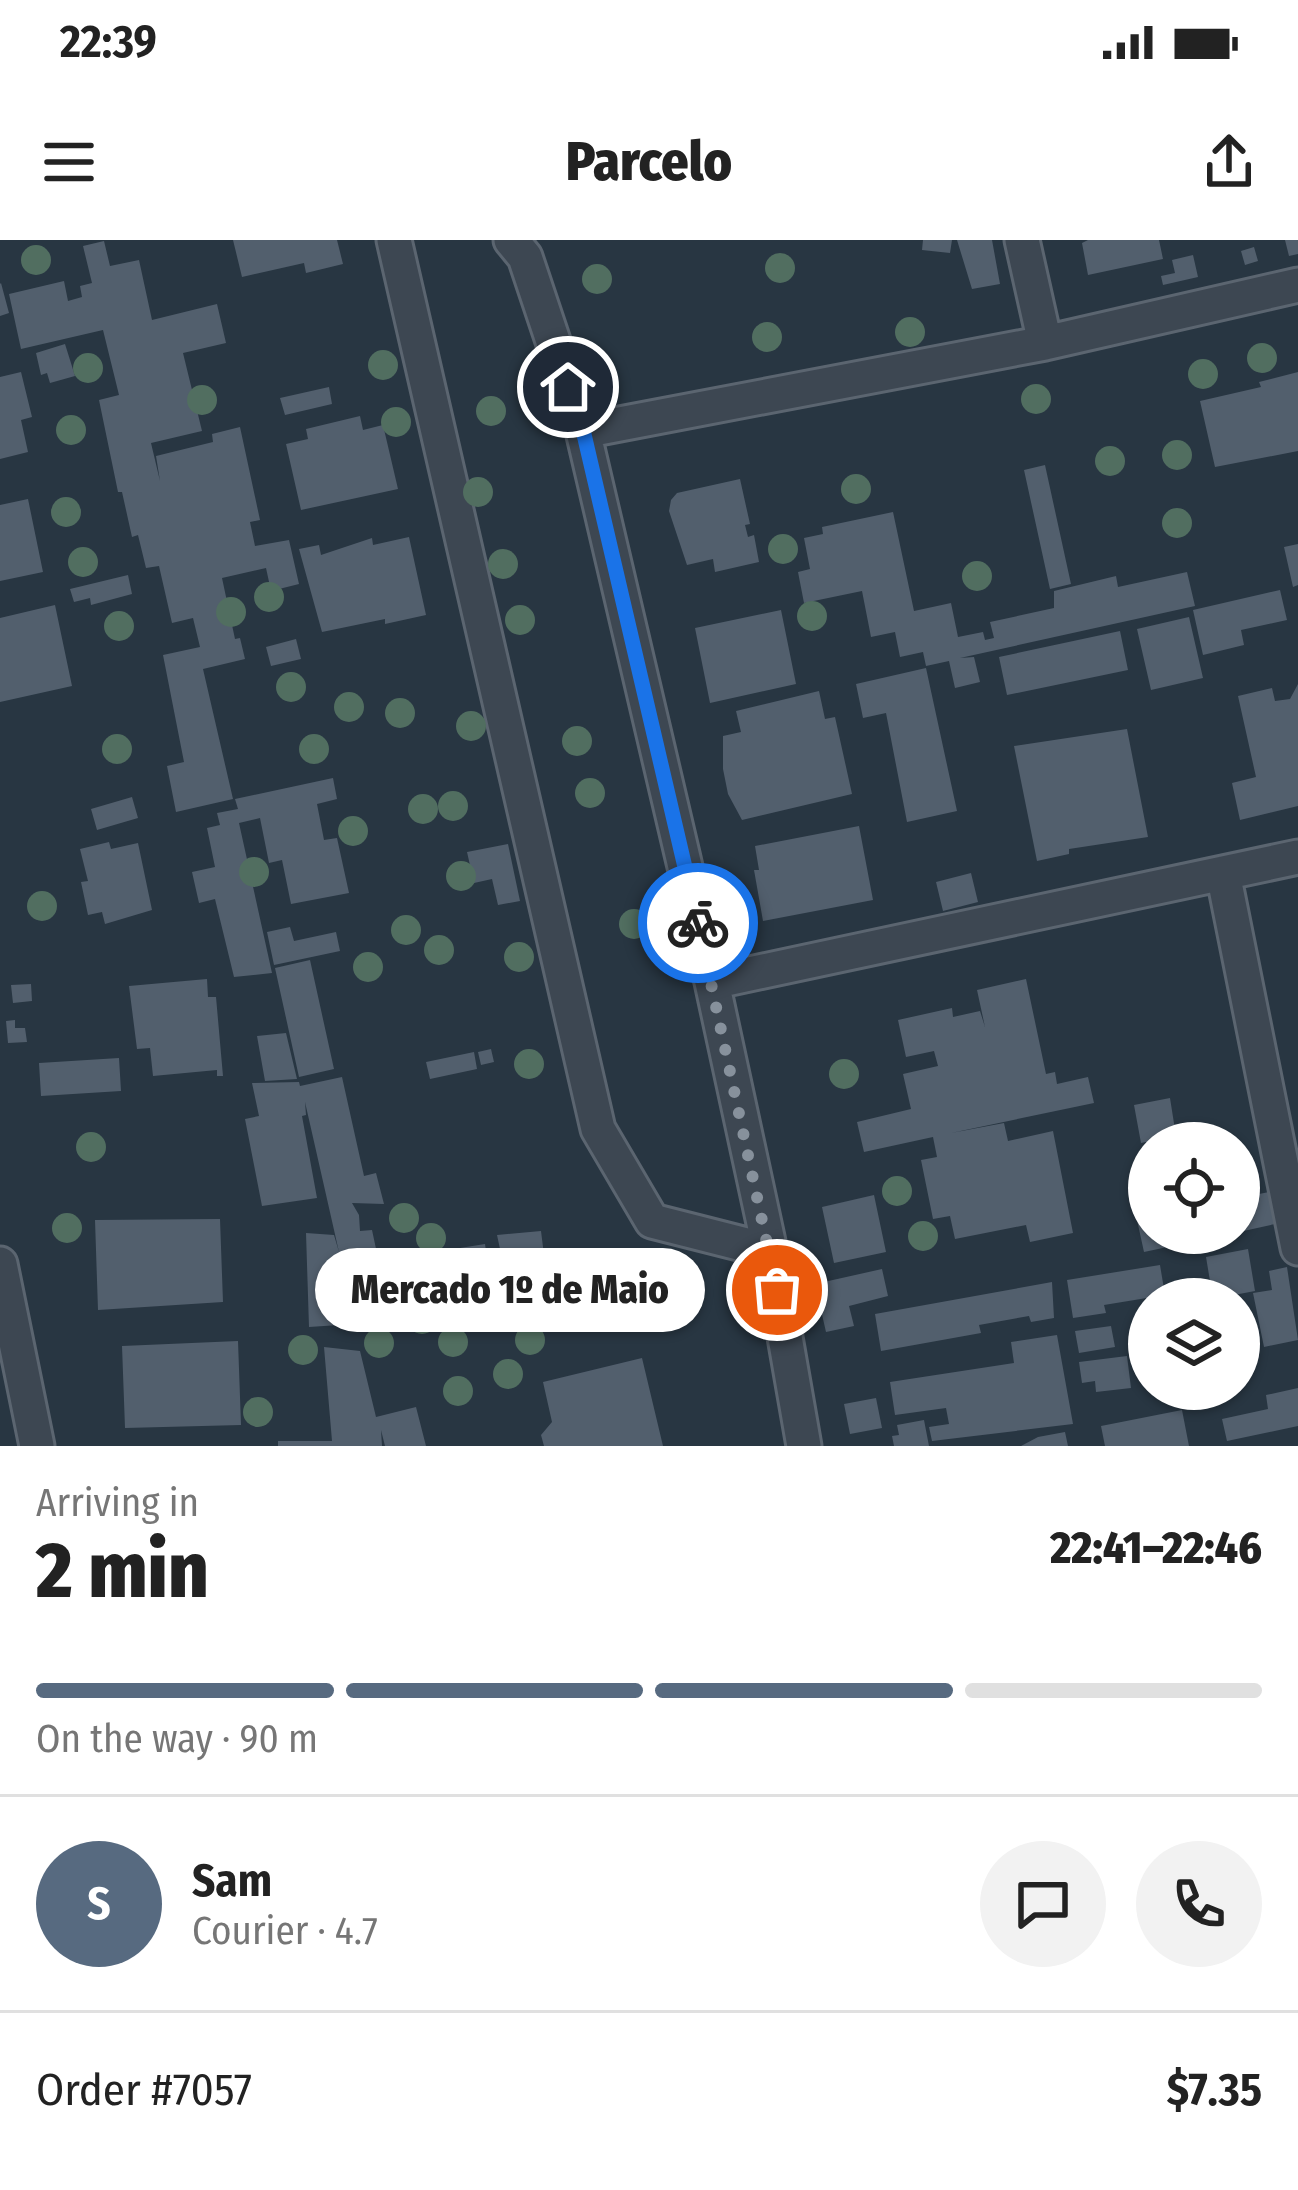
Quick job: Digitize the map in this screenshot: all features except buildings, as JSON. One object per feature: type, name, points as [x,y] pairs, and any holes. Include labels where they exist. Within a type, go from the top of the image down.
[{"type":"street","points":[[394,240],[598,1130],[652,1221],[770,1251]]},
{"type":"street","points":[[511,240],[525,257],[583,430],[712,982],[770,1251],[804,1446]]},
{"type":"street","points":[[1022,240],[1045,343]]},
{"type":"street","points":[[583,430],[1045,343],[1298,285]]},
{"type":"street","points":[[712,982],[1298,857]]},
{"type":"street","points":[[1222,873],[1298,1248]]},
{"type":"street","points":[[0,1264],[38,1446]]},
{"type":"way so far","points":[[698,923],[777,1290]]},
{"type":"place","name":"Mercado 1º de Maio","points":[[777,1290]]},
{"type":"route","points":[[568,387],[583,430],[698,923]]}]
